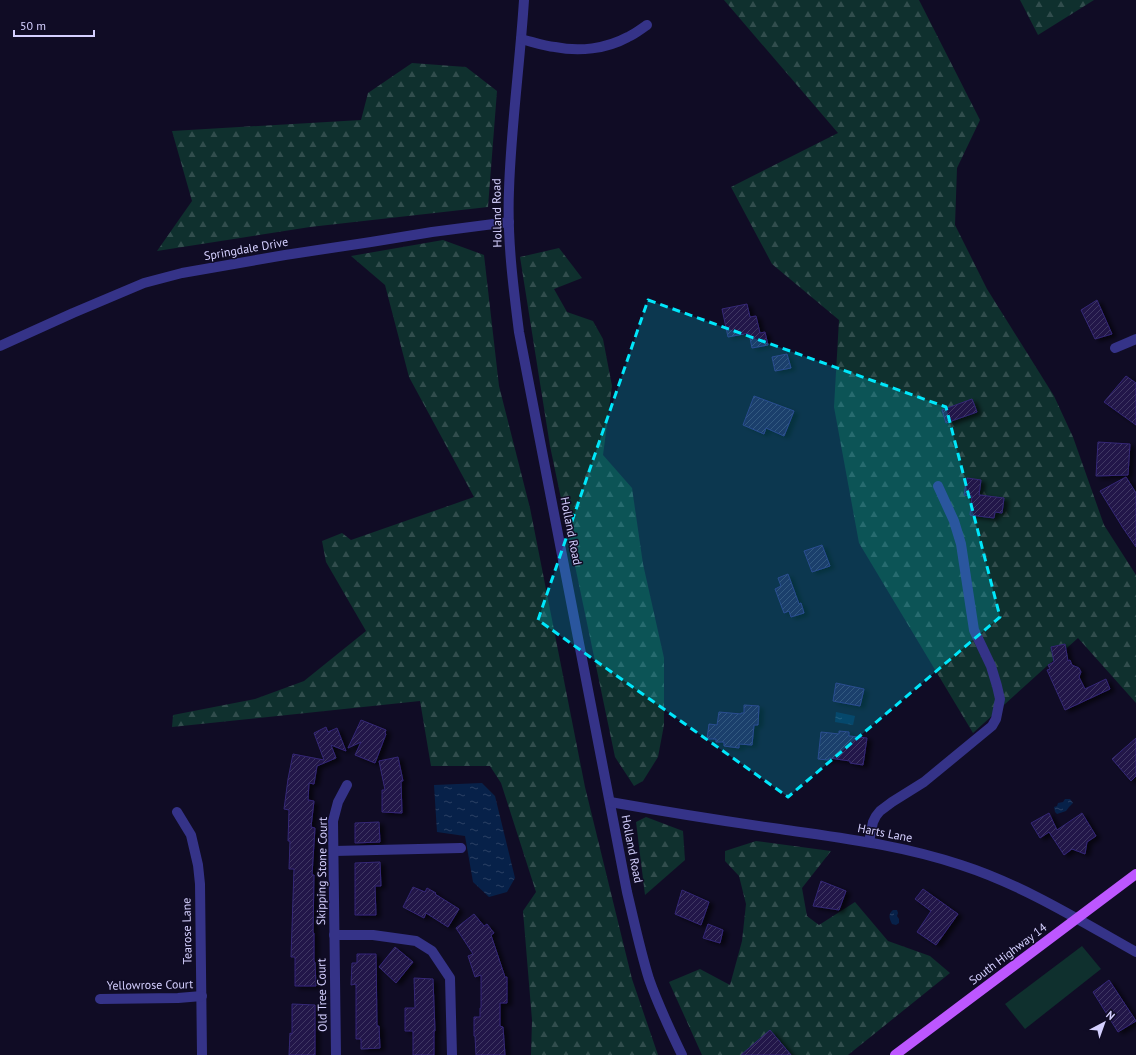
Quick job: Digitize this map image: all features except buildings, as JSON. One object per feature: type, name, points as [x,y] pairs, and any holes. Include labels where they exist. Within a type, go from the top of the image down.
[{"type":"main road","name":"South Highway 14","points":[[895,1055],[1136,874]]},
{"type":"street","name":"Holland Road","points":[[524,0],[522,39],[511,154],[509,222],[512,273],[519,332],[636,932],[646,970],[655,995],[682,1055]]},
{"type":"street","points":[[522,39],[561,48],[594,48],[629,37],[647,26]]},
{"type":"street","name":"Springdale Drive","points":[[0,346],[73,313],[144,284],[182,273],[432,232],[509,222]]},
{"type":"street","points":[[1116,348],[1136,339]]},
{"type":"street","points":[[869,842],[873,822],[876,816],[885,807],[924,782],[992,726],[996,719],[1000,699],[998,686],[991,666],[974,630],[961,544],[954,521],[938,486]]},
{"type":"street","name":"Skipping Stone Court","points":[[334,935],[333,821],[338,802],[347,785]]},
{"type":"street","name":"Harts Lane","points":[[610,802],[695,817],[869,842],[920,853],[961,865],[991,876],[1033,895],[1136,952]]},
{"type":"street","name":"Tearose Lane","points":[[177,812],[191,835],[198,865],[200,884],[202,1055]]},
{"type":"street","points":[[334,851],[461,848]]},
{"type":"street","points":[[334,935],[373,935],[416,941],[432,951],[450,978],[452,1055]]},
{"type":"street","name":"Old Tree Court","points":[[334,935],[336,1055]]},
{"type":"street","name":"Yellowrose Court","points":[[100,999],[178,998],[202,996]]},
{"type":"highlighted area","points":[[648,300],[946,407],[1000,617],[788,797],[538,620]]},
{"type":"green space","points":[[724,0],[919,0],[980,120],[957,168],[955,225],[987,289],[1054,396],[1073,437],[1104,525],[1136,575],[1136,703],[1078,638],[973,733],[859,543],[834,407],[839,320],[772,264],[731,187],[838,133]]},
{"type":"green space","points":[[1020,0],[1094,0],[1038,35]]},
{"type":"green space","points":[[412,63],[466,67],[497,91],[488,207],[310,227],[157,251],[192,201],[172,131],[361,120],[368,93]]},
{"type":"green space","points":[[443,240],[484,255],[499,386],[530,508],[585,787],[632,979],[658,1055],[531,1055],[532,1020],[523,911],[536,892],[501,783],[490,766],[431,766],[420,701],[172,727],[173,715],[255,699],[304,681],[366,631],[326,562],[322,541],[342,533],[351,540],[474,497],[409,377],[385,285],[351,256]]},
{"type":"green space","points":[[559,248],[582,278],[554,289],[567,312],[593,321],[603,339],[612,386],[603,455],[632,488],[643,564],[664,658],[664,725],[658,757],[643,781],[634,786],[615,757],[550,446],[520,257]]},
{"type":"green space","points":[[646,817],[683,831],[685,860],[645,895],[636,822]]},
{"type":"green space","points":[[756,841],[831,851],[802,888],[807,916],[819,925],[855,902],[888,941],[930,956],[950,973],[848,1055],[702,1055],[669,982],[700,969],[730,985],[742,941],[746,904],[739,876],[725,861],[725,851]]},
{"type":"green space","points":[[1082,946],[1101,969],[1025,1029],[1005,1004]]},
{"type":"water","points":[[836,712],[855,716],[853,725],[835,722]]},
{"type":"water","points":[[482,783],[495,796],[515,878],[507,892],[489,897],[473,882],[465,836],[437,832],[434,785]]},
{"type":"water","points":[[1065,799],[1070,799],[1073,803],[1066,811],[1057,814],[1054,807],[1057,806],[1058,803],[1063,802]]},
{"type":"water","points":[[893,910],[897,910],[898,913],[897,916],[899,923],[896,925],[892,924],[890,918],[890,913]]}]
